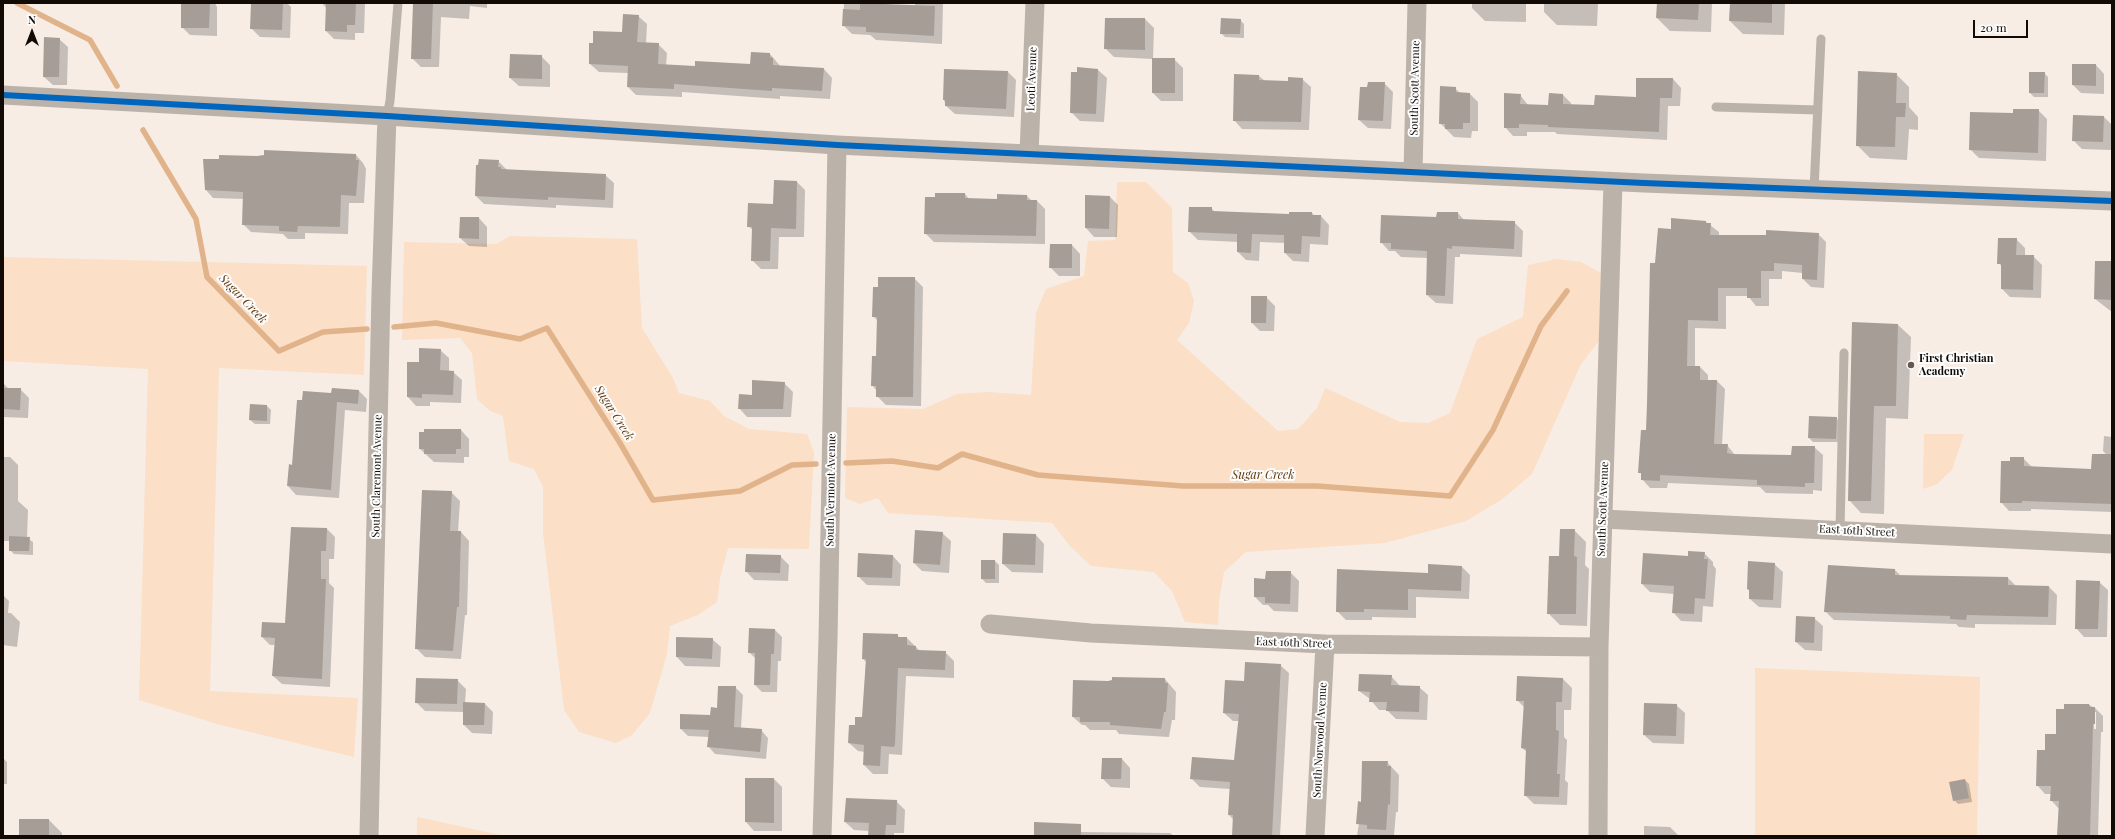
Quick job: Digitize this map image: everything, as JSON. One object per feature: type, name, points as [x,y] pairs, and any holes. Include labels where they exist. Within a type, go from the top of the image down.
[{"type":"street","name":"Leoti Avenue","points":[[1029,154],[1035,3]]},
{"type":"street","name":"South Scott Avenue","points":[[1413,172],[1417,3]]},
{"type":"street","points":[[3,95],[387,116],[837,145],[1613,182],[2112,201]]},
{"type":"street","name":"South Claremont Avenue","points":[[369,836],[381,293],[387,116]]},
{"type":"street","name":"South Vermont Avenue","points":[[822,836],[828,639],[837,145]]},
{"type":"street","name":"South Scott Avenue","points":[[1598,836],[1599,647],[1613,182]]},
{"type":"street","name":"East 16th Street","points":[[1603,519],[2112,544]]},
{"type":"street","name":"East 16th Street","points":[[990,624],[1091,633],[1325,644],[1599,647]]},
{"type":"street","name":"South Norwood Avenue","points":[[1315,836],[1325,644]]},
{"type":"lane","points":[[387,116],[390,101],[398,3]]},
{"type":"lane","points":[[1814,190],[1821,39]]},
{"type":"lane","points":[[1716,108],[1818,110]]},
{"type":"lane","points":[[1840,530],[1844,353]]},
{"type":"shaded area","points":[[1117,182],[1146,182],[1172,208],[1173,272],[1188,283],[1194,301],[1189,323],[1177,340],[1278,431],[1298,429],[1317,408],[1325,388],[1400,422],[1428,423],[1450,413],[1477,339],[1523,317],[1528,265],[1556,259],[1581,262],[1601,273],[1599,341],[1581,364],[1532,474],[1501,500],[1466,521],[1385,543],[1246,552],[1224,572],[1219,601],[1218,625],[1185,622],[1172,591],[1154,572],[1091,566],[1070,546],[1052,523],[888,513],[878,498],[860,504],[845,498],[847,407],[923,409],[957,394],[988,392],[1031,395],[1036,313],[1046,289],[1084,276],[1088,241],[1115,240]]},
{"type":"shaded area","points":[[510,236],[637,239],[642,328],[673,378],[679,393],[710,401],[724,416],[749,429],[807,434],[814,452],[809,549],[728,548],[720,578],[717,602],[698,615],[670,626],[667,654],[650,713],[632,735],[616,743],[579,732],[564,710],[543,533],[543,487],[534,469],[509,461],[503,416],[490,411],[477,399],[472,353],[460,338],[402,340],[404,242],[496,244]]},
{"type":"shaded area","points":[[3,257],[367,266],[364,375],[219,368],[210,691],[358,698],[354,757],[217,724],[139,700],[148,369],[3,361]]},
{"type":"shaded area","points":[[1924,434],[1964,434],[1952,470],[1937,484],[1923,489]]},
{"type":"shaded area","points":[[1755,668],[1980,677],[1977,836],[1755,836]]},
{"type":"shaded area","points":[[417,817],[506,836],[417,835]]},
{"type":"building","points":[[181,3],[210,3],[209,28],[181,28]]},
{"type":"building","points":[[251,3],[283,3],[282,30],[250,29]]},
{"type":"building","points":[[326,3],[356,3],[355,25],[347,25],[347,32],[325,31]]},
{"type":"building","points":[[413,3],[433,3],[431,59],[411,59]]},
{"type":"building","points":[[860,3],[935,6],[934,36],[866,32],[866,27],[842,26],[843,9],[860,10]]},
{"type":"building","points":[[1657,3],[1699,3],[1698,20],[1656,18]]},
{"type":"building","points":[[1730,3],[1772,3],[1772,23],[1729,21]]},
{"type":"building","points":[[623,14],[639,15],[637,42],[659,43],[658,64],[695,66],[695,61],[750,64],[751,52],[770,53],[770,57],[773,58],[773,65],[824,68],[822,91],[772,88],[772,91],[674,84],[674,89],[627,87],[628,66],[589,64],[589,43],[593,43],[593,31],[622,32]]},
{"type":"building","points":[[1105,18],[1145,18],[1145,50],[1104,49]]},
{"type":"building","points":[[1221,18],[1241,19],[1240,34],[1220,34]]},
{"type":"building","points":[[44,37],[60,38],[59,77],[43,77]]},
{"type":"building","points":[[510,54],[542,55],[542,79],[509,78]]},
{"type":"building","points":[[1152,58],[1175,58],[1175,93],[1152,93]]},
{"type":"building","points":[[2072,64],[2096,64],[2096,86],[2072,85]]},
{"type":"building","points":[[1077,67],[1098,69],[1096,114],[1070,113],[1071,72],[1077,72]]},
{"type":"building","points":[[944,69],[1008,71],[1006,109],[945,106],[945,100],[943,100]]},
{"type":"building","points":[[1858,71],[1897,73],[1896,103],[1906,103],[1905,117],[1896,117],[1895,147],[1856,146]]},
{"type":"building","points":[[2029,72],[2045,72],[2044,93],[2029,93]]},
{"type":"building","points":[[1234,74],[1259,75],[1259,80],[1288,81],[1288,77],[1303,78],[1301,122],[1233,121]]},
{"type":"building","points":[[1636,78],[1673,78],[1672,98],[1660,98],[1659,132],[1548,127],[1548,125],[1519,124],[1519,128],[1504,128],[1504,93],[1521,94],[1520,104],[1548,105],[1549,93],[1563,94],[1563,104],[1594,105],[1595,95],[1636,97]]},
{"type":"building","points":[[1368,82],[1385,82],[1383,121],[1358,120],[1360,87],[1367,87]]},
{"type":"building","points":[[1440,86],[1456,87],[1456,92],[1470,93],[1470,123],[1463,123],[1463,129],[1445,129],[1445,124],[1439,124]]},
{"type":"building","points":[[2013,109],[2039,109],[2038,153],[1969,150],[1970,112],[2013,113]]},
{"type":"building","points":[[2073,115],[2104,116],[2103,142],[2072,141]]},
{"type":"building","points":[[264,150],[356,154],[356,160],[359,160],[356,196],[341,195],[340,227],[298,226],[297,232],[279,231],[279,226],[242,225],[243,192],[205,190],[203,159],[219,159],[219,155],[264,155]]},
{"type":"building","points":[[479,159],[499,160],[498,167],[501,167],[501,169],[606,174],[605,200],[548,197],[548,200],[475,196],[476,165],[478,165]]},
{"type":"building","points":[[774,180],[797,181],[796,229],[771,228],[770,261],[751,261],[752,227],[747,227],[748,203],[773,204]]},
{"type":"building","points":[[935,193],[965,193],[965,198],[997,199],[997,194],[1027,195],[1027,200],[1037,200],[1036,236],[924,234],[925,197],[935,197]]},
{"type":"building","points":[[1085,195],[1110,196],[1109,229],[1085,228]]},
{"type":"building","points":[[1189,207],[1212,207],[1212,211],[1289,214],[1289,212],[1312,212],[1312,215],[1321,215],[1320,237],[1302,236],[1301,254],[1284,253],[1284,235],[1252,234],[1251,253],[1237,252],[1237,234],[1188,232]]},
{"type":"building","points":[[1437,212],[1458,212],[1458,219],[1515,221],[1514,249],[1452,246],[1452,249],[1447,248],[1445,296],[1426,295],[1427,251],[1391,249],[1391,243],[1380,243],[1381,215],[1436,217]]},
{"type":"building","points":[[460,217],[479,217],[479,239],[459,238]]},
{"type":"building","points":[[1671,218],[1706,221],[1706,223],[1711,223],[1710,235],[1766,235],[1766,230],[1819,233],[1817,280],[1802,279],[1802,265],[1774,263],[1774,271],[1761,271],[1761,298],[1747,298],[1747,288],[1718,288],[1718,321],[1688,320],[1687,366],[1700,366],[1700,380],[1717,380],[1714,444],[1728,444],[1727,453],[1732,454],[1791,455],[1792,446],[1815,446],[1814,483],[1805,483],[1805,487],[1757,485],[1757,480],[1660,475],[1660,481],[1641,480],[1641,473],[1638,473],[1641,430],[1646,430],[1650,263],[1655,263],[1658,228],[1671,229]]},
{"type":"building","points":[[1998,238],[2017,238],[2016,255],[2034,255],[2033,290],[2001,289],[2001,264],[1997,264]]},
{"type":"building","points":[[1050,244],[1072,244],[1072,268],[1049,268]]},
{"type":"building","points":[[2095,261],[2112,261],[2112,300],[2094,299]]},
{"type":"building","points":[[878,277],[915,277],[913,397],[876,397],[876,386],[871,386],[872,356],[876,356],[877,317],[872,317],[873,287],[878,287]]},
{"type":"building","points":[[1251,296],[1267,296],[1266,323],[1251,323]]},
{"type":"building","points":[[1852,322],[1898,324],[1896,406],[1874,406],[1871,501],[1848,501]]},
{"type":"building","points":[[419,348],[441,349],[440,370],[454,371],[453,395],[422,394],[422,398],[407,397],[407,362],[419,362]]},
{"type":"building","points":[[752,380],[785,382],[783,409],[738,409],[739,394],[752,395]]},
{"type":"building","points":[[3,388],[21,388],[20,410],[3,409]]},
{"type":"building","points":[[332,388],[359,390],[358,404],[337,402],[331,490],[287,486],[289,464],[292,465],[297,400],[302,400],[303,391],[331,393]]},
{"type":"building","points":[[250,404],[267,405],[267,421],[249,420]]},
{"type":"building","points":[[1809,416],[1837,417],[1836,439],[1808,438]]},
{"type":"building","points":[[424,429],[461,429],[461,449],[456,449],[456,454],[424,454],[424,449],[419,449],[419,432],[424,432]]},
{"type":"building","points":[[2092,454],[2112,454],[2112,504],[2022,501],[2022,503],[2000,503],[2001,461],[2010,461],[2010,457],[2024,457],[2024,466],[2091,469]]},
{"type":"building","points":[[422,490],[452,491],[450,531],[461,531],[459,607],[457,607],[453,651],[415,649]]},
{"type":"building","points":[[291,527],[327,528],[326,551],[321,551],[321,579],[326,579],[322,679],[272,676],[275,638],[261,637],[262,622],[285,623]]},
{"type":"building","points":[[1560,529],[1575,529],[1574,556],[1577,557],[1576,614],[1547,614],[1549,556],[1559,556]]},
{"type":"building","points":[[915,530],[943,532],[940,565],[913,563]]},
{"type":"building","points":[[1003,533],[1036,534],[1035,565],[1002,564]]},
{"type":"building","points":[[9,536],[30,537],[29,551],[9,551]]},
{"type":"building","points":[[1688,551],[1705,552],[1704,559],[1708,559],[1705,599],[1695,598],[1694,614],[1672,613],[1674,586],[1641,584],[1643,553],[1688,556]]},
{"type":"building","points":[[858,553],[893,555],[892,578],[857,577]]},
{"type":"building","points":[[746,554],[781,555],[780,573],[745,572]]},
{"type":"building","points":[[981,560],[995,560],[995,579],[981,579]]},
{"type":"building","points":[[1748,561],[1775,563],[1773,600],[1749,599],[1749,590],[1747,589]]},
{"type":"building","points":[[1428,564],[1462,566],[1461,591],[1408,589],[1408,610],[1364,609],[1364,612],[1336,612],[1337,569],[1428,573]]},
{"type":"building","points":[[1828,565],[1895,569],[1895,575],[2008,577],[2008,585],[2049,586],[2048,617],[1967,615],[1966,620],[1950,619],[1950,616],[1824,612]]},
{"type":"building","points":[[1266,571],[1291,571],[1290,604],[1265,603],[1265,597],[1254,597],[1254,578],[1265,579]]},
{"type":"building","points":[[2076,580],[2100,581],[2098,629],[2075,629]]},
{"type":"building","points":[[1796,616],[1815,617],[1814,643],[1795,642]]},
{"type":"building","points":[[749,628],[775,629],[774,654],[771,654],[770,685],[754,685],[755,653],[748,653]]},
{"type":"building","points":[[863,633],[898,634],[898,637],[907,637],[907,645],[916,646],[916,650],[946,651],[945,670],[898,668],[895,744],[894,747],[881,746],[880,766],[863,765],[864,745],[848,743],[849,725],[855,725],[855,717],[862,717],[866,659],[862,659]]},
{"type":"building","points":[[676,637],[713,638],[712,659],[676,657]]},
{"type":"building","points":[[1245,662],[1281,664],[1272,836],[1232,836],[1233,815],[1228,815],[1230,782],[1190,779],[1192,757],[1234,760],[1239,714],[1223,713],[1225,680],[1244,681]]},
{"type":"building","points":[[1359,674],[1392,675],[1391,685],[1420,686],[1419,712],[1386,711],[1387,702],[1369,702],[1370,692],[1358,691]]},
{"type":"building","points":[[1517,676],[1563,678],[1562,702],[1556,702],[1556,730],[1559,731],[1557,774],[1560,774],[1559,797],[1524,796],[1526,749],[1521,748],[1524,701],[1516,701]]},
{"type":"building","points":[[1112,677],[1165,678],[1165,683],[1168,683],[1166,712],[1164,712],[1161,729],[1110,725],[1110,722],[1080,722],[1080,717],[1072,717],[1073,680],[1108,681],[1112,680]]},
{"type":"building","points":[[416,678],[458,679],[457,704],[415,703]]},
{"type":"building","points":[[718,686],[736,686],[734,727],[762,729],[760,752],[707,747],[709,730],[680,729],[680,714],[710,715],[711,707],[717,708]]},
{"type":"building","points":[[463,702],[485,703],[484,725],[463,725]]},
{"type":"building","points":[[1644,703],[1677,704],[1676,736],[1643,735]]},
{"type":"building","points":[[2064,704],[2089,704],[2090,707],[2095,707],[2095,724],[2093,724],[2090,836],[2057,836],[2059,801],[2050,801],[2051,786],[2036,786],[2037,750],[2045,750],[2045,734],[2056,734],[2056,709],[2064,709]]},
{"type":"building","points":[[1102,758],[1122,758],[1121,779],[1101,779]]},
{"type":"building","points":[[1362,761],[1388,761],[1387,766],[1391,766],[1390,805],[1388,804],[1386,830],[1367,829],[1367,825],[1356,824],[1358,801],[1361,802]]},
{"type":"building","points":[[745,778],[774,778],[774,823],[745,822]]},
{"type":"building","points":[[1965,779],[1969,798],[1953,801],[1949,782]]},
{"type":"building","points":[[846,798],[897,800],[896,825],[886,825],[885,836],[868,836],[869,823],[844,822]]},
{"type":"building","points":[[19,819],[49,819],[49,836],[19,836]]},
{"type":"building","points":[[1034,822],[1081,824],[1081,836],[1034,836]]},
{"type":"waterway","name":"Sugar Creek","points":[[17,3],[90,40],[117,86]]},
{"type":"waterway","name":"Sugar Creek","points":[[143,130],[196,219],[207,277],[279,351],[323,332],[367,329]]},
{"type":"waterway","name":"Sugar Creek","points":[[846,463],[892,461],[938,468],[962,454],[1038,475],[1183,486],[1317,486],[1450,496],[1493,430],[1541,326],[1567,291]]},
{"type":"waterway","name":"Sugar Creek","points":[[394,327],[436,323],[520,339],[547,328],[620,443],[653,500],[740,491],[792,465],[816,464]]},
{"type":"transit line","points":[[3,95],[387,116],[837,145],[1644,183],[2112,201]]},
{"type":"place","name":"First Christian Academy","points":[[1911,365]]}]
